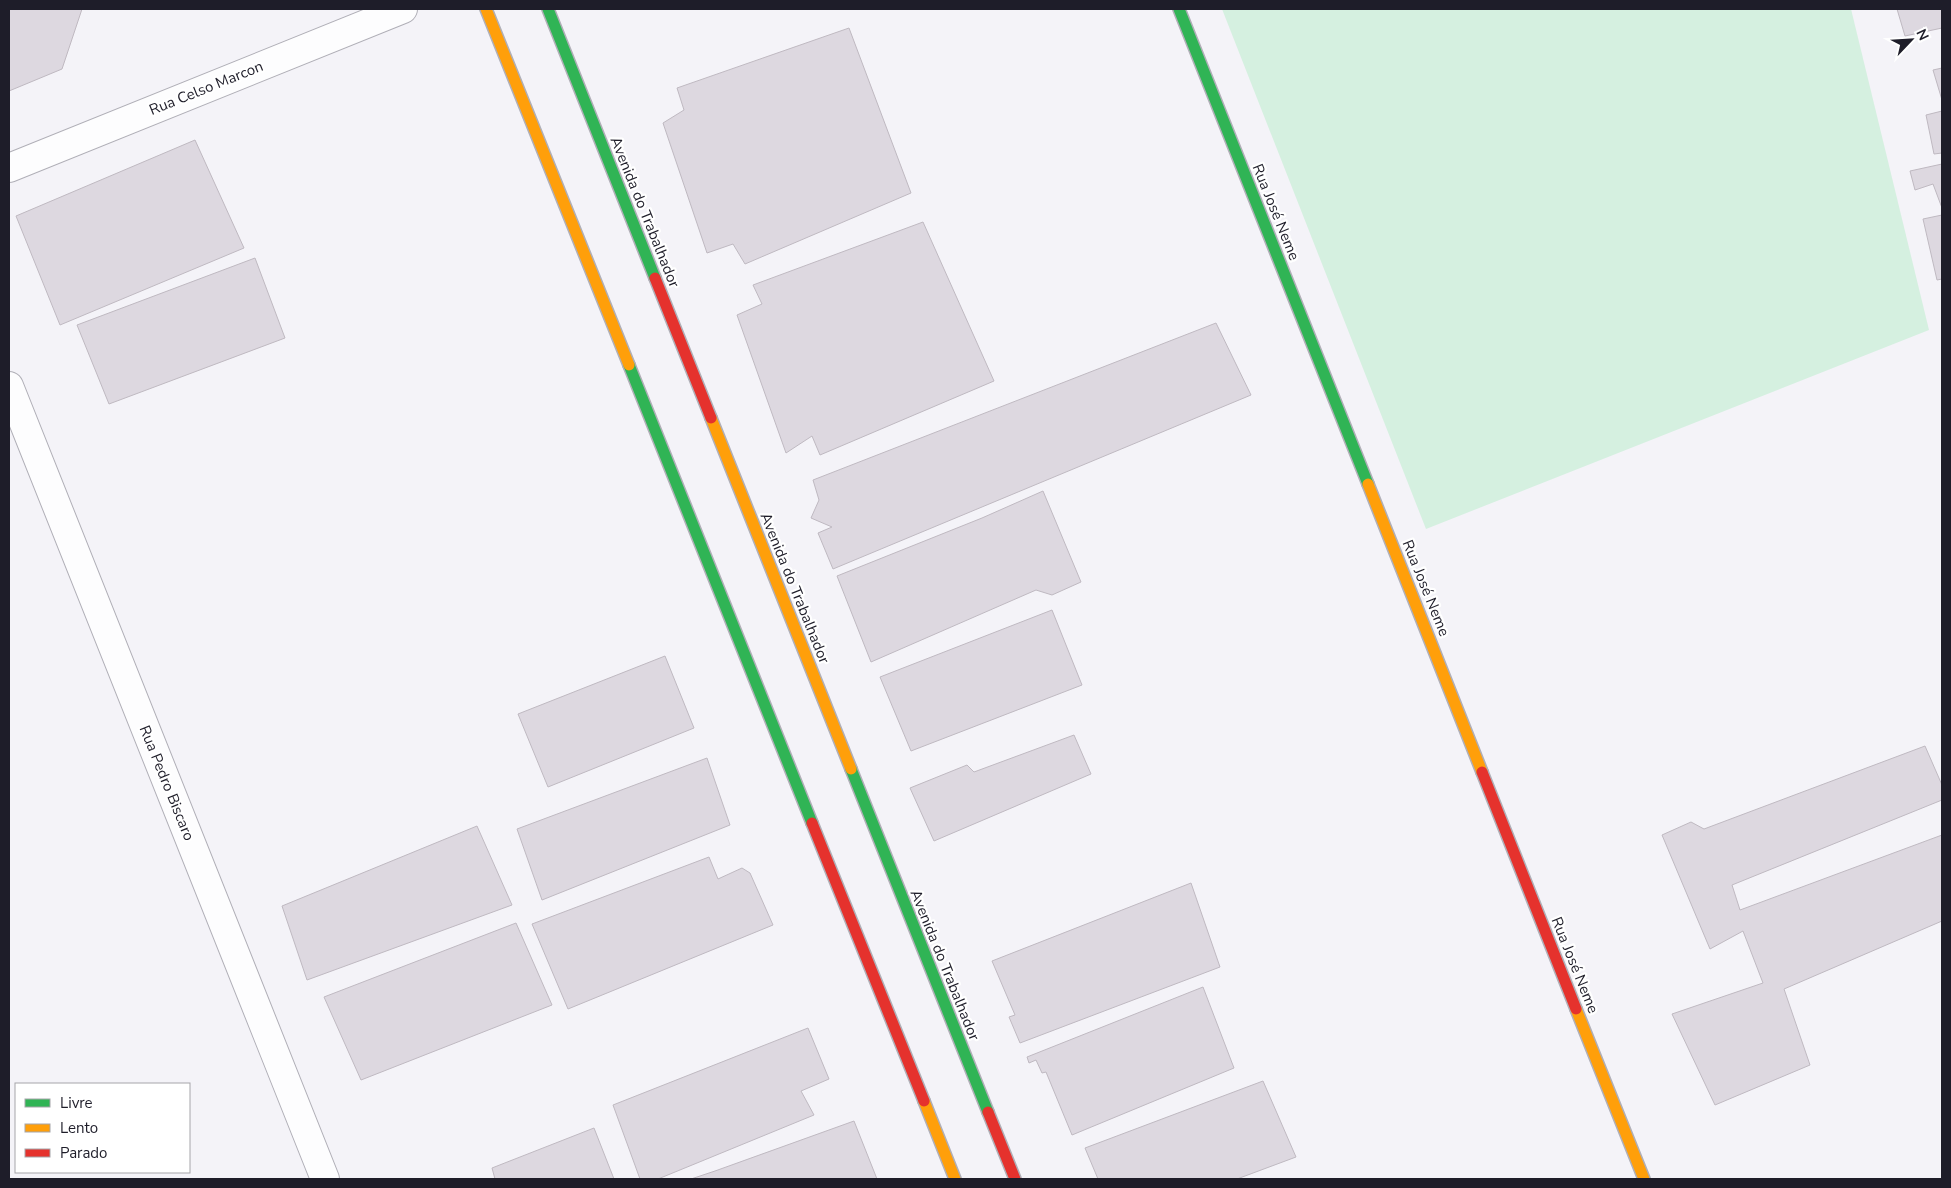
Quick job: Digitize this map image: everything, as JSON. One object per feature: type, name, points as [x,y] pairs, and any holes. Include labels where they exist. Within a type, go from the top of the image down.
[{"type":"street","name":"Rua Celso Marcon","points":[[9,168],[403,9]]},
{"type":"street","points":[[486,9],[955,1179]]},
{"type":"street","name":"Avenida do Trabalhador","points":[[548,9],[1015,1179]]},
{"type":"street","name":"Rua José Neme","points":[[1179,9],[1644,1179]]},
{"type":"street","name":"Rua Pedro Biscaro","points":[[9,386],[325,1179]]},
{"type":"green space","points":[[1222,9],[1851,9],[1929,330],[1426,529]]},
{"type":"building","points":[[9,9],[82,9],[62,69],[9,91]]},
{"type":"building","points":[[1897,9],[1942,9],[1942,28],[1905,36]]},
{"type":"building","points":[[849,28],[911,193],[745,264],[733,244],[707,253],[663,123],[684,110],[677,88]]},
{"type":"building","points":[[1942,68],[1942,100],[1933,70]]},
{"type":"building","points":[[1942,111],[1942,153],[1934,154],[1926,115]]},
{"type":"building","points":[[195,140],[244,248],[60,325],[16,216]]},
{"type":"building","points":[[1942,164],[1942,208],[1933,184],[1915,190],[1910,171]]},
{"type":"building","points":[[1942,215],[1942,279],[1937,280],[1923,219]]},
{"type":"building","points":[[923,222],[994,381],[820,455],[812,436],[786,453],[737,315],[762,304],[753,285]]},
{"type":"building","points":[[255,258],[285,338],[109,404],[77,325]]},
{"type":"building","points":[[1216,323],[1251,395],[833,569],[818,533],[832,527],[811,518],[819,500],[813,480]]},
{"type":"building","points":[[1043,491],[1081,582],[1052,595],[1036,590],[871,662],[837,576],[982,518]]},
{"type":"building","points":[[1052,610],[1082,685],[911,751],[880,677]]},
{"type":"building","points":[[665,656],[694,728],[548,787],[518,714]]},
{"type":"building","points":[[1074,735],[1091,774],[934,841],[910,788],[967,765],[974,772]]},
{"type":"building","points":[[1925,746],[1942,785],[1942,800],[1732,885],[1740,910],[1942,835],[1942,921],[1784,989],[1810,1065],[1715,1105],[1672,1014],[1763,983],[1743,931],[1710,949],[1662,835],[1691,822],[1704,829]]},
{"type":"building","points":[[707,758],[730,825],[542,900],[517,829]]},
{"type":"building","points":[[477,826],[512,905],[307,980],[282,906]]},
{"type":"building","points":[[709,857],[718,879],[742,868],[750,873],[773,925],[568,1009],[532,924]]},
{"type":"building","points":[[1191,883],[1220,967],[1020,1043],[1009,1017],[1015,1015],[992,961]]},
{"type":"building","points":[[516,923],[552,1005],[361,1080],[324,997]]},
{"type":"building","points":[[1203,987],[1234,1068],[1072,1135],[1046,1072],[1042,1073],[1036,1060],[1029,1063],[1027,1057]]},
{"type":"building","points":[[808,1028],[829,1079],[801,1091],[814,1115],[658,1179],[640,1179],[613,1105]]},
{"type":"building","points":[[1263,1081],[1296,1157],[1237,1179],[1098,1179],[1085,1148]]},
{"type":"building","points":[[854,1121],[877,1179],[691,1179],[715,1171]]},
{"type":"building","points":[[594,1128],[614,1179],[495,1179],[492,1168]]},
{"type":"traffic: fast","points":[[548,9],[655,278]]},
{"type":"traffic: fast","points":[[1179,9],[1368,484]]},
{"type":"traffic: fast","points":[[629,365],[812,823]]},
{"type":"traffic: fast","points":[[851,769],[988,1112]]},
{"type":"traffic: slow","points":[[486,9],[629,365]]},
{"type":"traffic: slow","points":[[711,418],[851,769]]},
{"type":"traffic: slow","points":[[1368,484],[1482,772]]},
{"type":"traffic: slow","points":[[1576,1009],[1644,1179]]},
{"type":"traffic: slow","points":[[924,1101],[955,1179]]},
{"type":"traffic: jam","points":[[655,278],[711,418]]},
{"type":"traffic: jam","points":[[1482,772],[1576,1009]]},
{"type":"traffic: jam","points":[[812,823],[924,1101]]},
{"type":"traffic: jam","points":[[988,1112],[1015,1179]]}]
